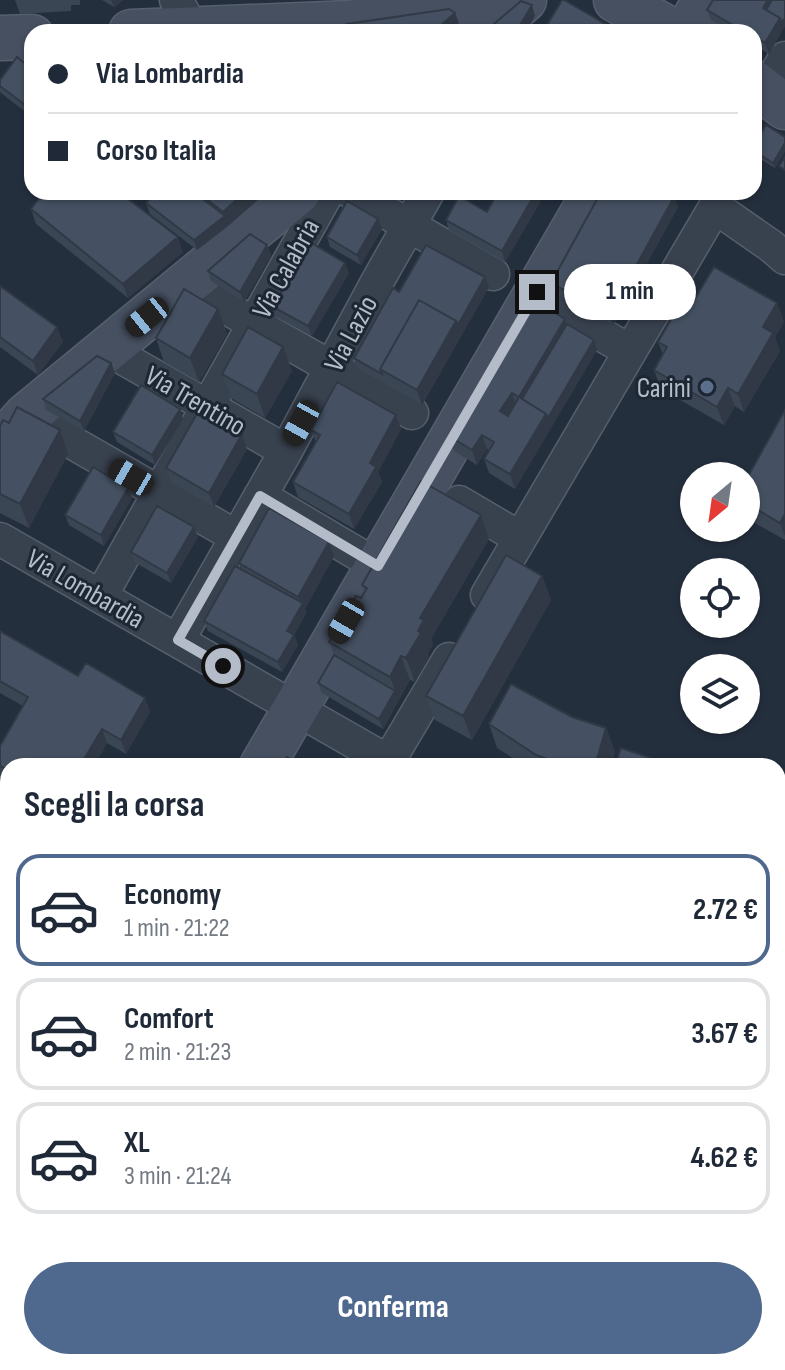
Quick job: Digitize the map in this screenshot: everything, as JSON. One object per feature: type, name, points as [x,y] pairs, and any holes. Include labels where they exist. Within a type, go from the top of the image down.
[{"type":"street","points":[[155,24],[184,14],[351,23],[477,0]]},
{"type":"street","points":[[496,24],[524,0]]},
{"type":"street","points":[[616,0],[660,24]]},
{"type":"street","points":[[692,24],[705,0]]},
{"type":"street","points":[[0,38],[24,37]]},
{"type":"street","points":[[237,537],[158,492],[13,431],[107,349],[288,200]]},
{"type":"street","name":"Via Calabria","points":[[101,596],[323,200]]},
{"type":"street","points":[[365,200],[493,274]]},
{"type":"street","name":"Via Lazio","points":[[178,640],[424,200]]},
{"type":"street","points":[[267,758],[590,200]]},
{"type":"street","points":[[395,758],[470,624],[715,207],[785,258]]},
{"type":"street","points":[[186,285],[412,413]]},
{"type":"street","points":[[560,311],[630,351]]},
{"type":"street","name":"Via Trentino","points":[[107,349],[286,451]]},
{"type":"street","points":[[260,496],[378,566]]},
{"type":"street","points":[[459,502],[520,538]]},
{"type":"street","name":"Via Lombardia","points":[[0,539],[382,758]]},
{"type":"building","points":[[564,0],[605,24],[548,24]]},
{"type":"building","points":[[713,0],[768,0],[763,8],[780,18],[765,43],[762,41],[762,24],[731,24],[707,10]]},
{"type":"building","points":[[772,0],[785,0],[782,23],[780,18],[766,10]]},
{"type":"building","points":[[521,1],[532,5],[521,24],[494,24]]},
{"type":"building","points":[[449,9],[455,13],[442,24],[347,24]]},
{"type":"building","points":[[17,57],[24,63],[24,104],[0,86],[0,80]]},
{"type":"building","points":[[766,125],[785,137],[785,143],[773,163],[762,156],[762,132]]},
{"type":"building","points":[[38,200],[129,200],[178,237],[123,284],[31,209]]},
{"type":"building","points":[[148,200],[204,200],[225,216],[194,240],[146,203]]},
{"type":"building","points":[[208,200],[236,200],[223,212]]},
{"type":"building","points":[[457,200],[466,200],[487,212],[494,200],[531,200],[502,251],[446,220]]},
{"type":"building","points":[[597,200],[672,200],[609,315],[551,283]]},
{"type":"building","points":[[347,201],[378,219],[357,255],[327,237]]},
{"type":"building","points":[[250,234],[267,245],[240,292],[208,271]]},
{"type":"building","points":[[310,242],[345,263],[308,326],[273,307]]},
{"type":"building","points":[[426,245],[485,277],[458,325],[419,300],[380,369],[382,374],[354,358],[393,288],[399,292]]},
{"type":"building","points":[[714,267],[777,303],[763,327],[773,333],[738,394],[728,388],[717,407],[654,370],[667,347],[658,342],[684,297],[693,302]]},
{"type":"building","points":[[0,286],[57,327],[33,361],[0,337]]},
{"type":"building","points":[[184,289],[218,309],[190,358],[156,338]]},
{"type":"building","points":[[532,299],[565,319],[519,397],[546,414],[510,474],[484,459],[494,442],[482,435],[472,450],[449,436]],"holes":[[[512,393],[519,397],[508,416],[500,411]]]},
{"type":"building","points":[[419,300],[456,321],[417,390],[380,369]]},
{"type":"building","points":[[567,324],[594,340],[548,418],[522,399]]},
{"type":"building","points":[[248,327],[283,347],[257,394],[222,374]]},
{"type":"building","points":[[97,356],[111,363],[80,421],[43,399]]},
{"type":"building","points":[[337,382],[396,415],[370,463],[376,467],[349,514],[293,482],[320,435],[311,430]]},
{"type":"building","points":[[141,385],[180,409],[152,455],[113,432]]},
{"type":"building","points":[[17,407],[60,430],[20,504],[0,494],[0,426],[3,420],[9,423]]},
{"type":"building","points":[[199,410],[242,434],[209,493],[166,468]]},
{"type":"building","points":[[785,410],[785,514],[780,523],[760,511],[760,462],[756,462]]},
{"type":"building","points":[[93,467],[128,488],[101,535],[65,515]]},
{"type":"building","points":[[421,481],[481,515],[420,618],[424,620],[418,631],[421,633],[406,658],[401,656],[390,677],[329,642],[356,596],[361,598],[367,588],[362,585]]},
{"type":"building","points":[[157,506],[194,527],[167,573],[131,552]]},
{"type":"building","points":[[269,508],[329,542],[298,597],[239,563]]},
{"type":"building","points":[[506,555],[542,576],[463,716],[426,696]]},
{"type":"building","points":[[235,566],[303,603],[287,631],[294,635],[278,662],[204,621]]},
{"type":"building","points":[[0,631],[78,676],[86,663],[145,698],[121,740],[102,729],[85,758],[0,758],[0,746],[28,697],[0,681]]},
{"type":"building","points":[[334,655],[395,691],[379,719],[318,683]]},
{"type":"building","points":[[511,684],[572,717],[606,728],[597,758],[545,758],[489,724]]},
{"type":"building","points":[[621,748],[650,758],[618,758]]},
{"type":"place","name":"Carini","points":[[707,387]]},
{"type":"route","points":[[223,666],[178,640],[260,496],[378,566],[537,292]]}]
